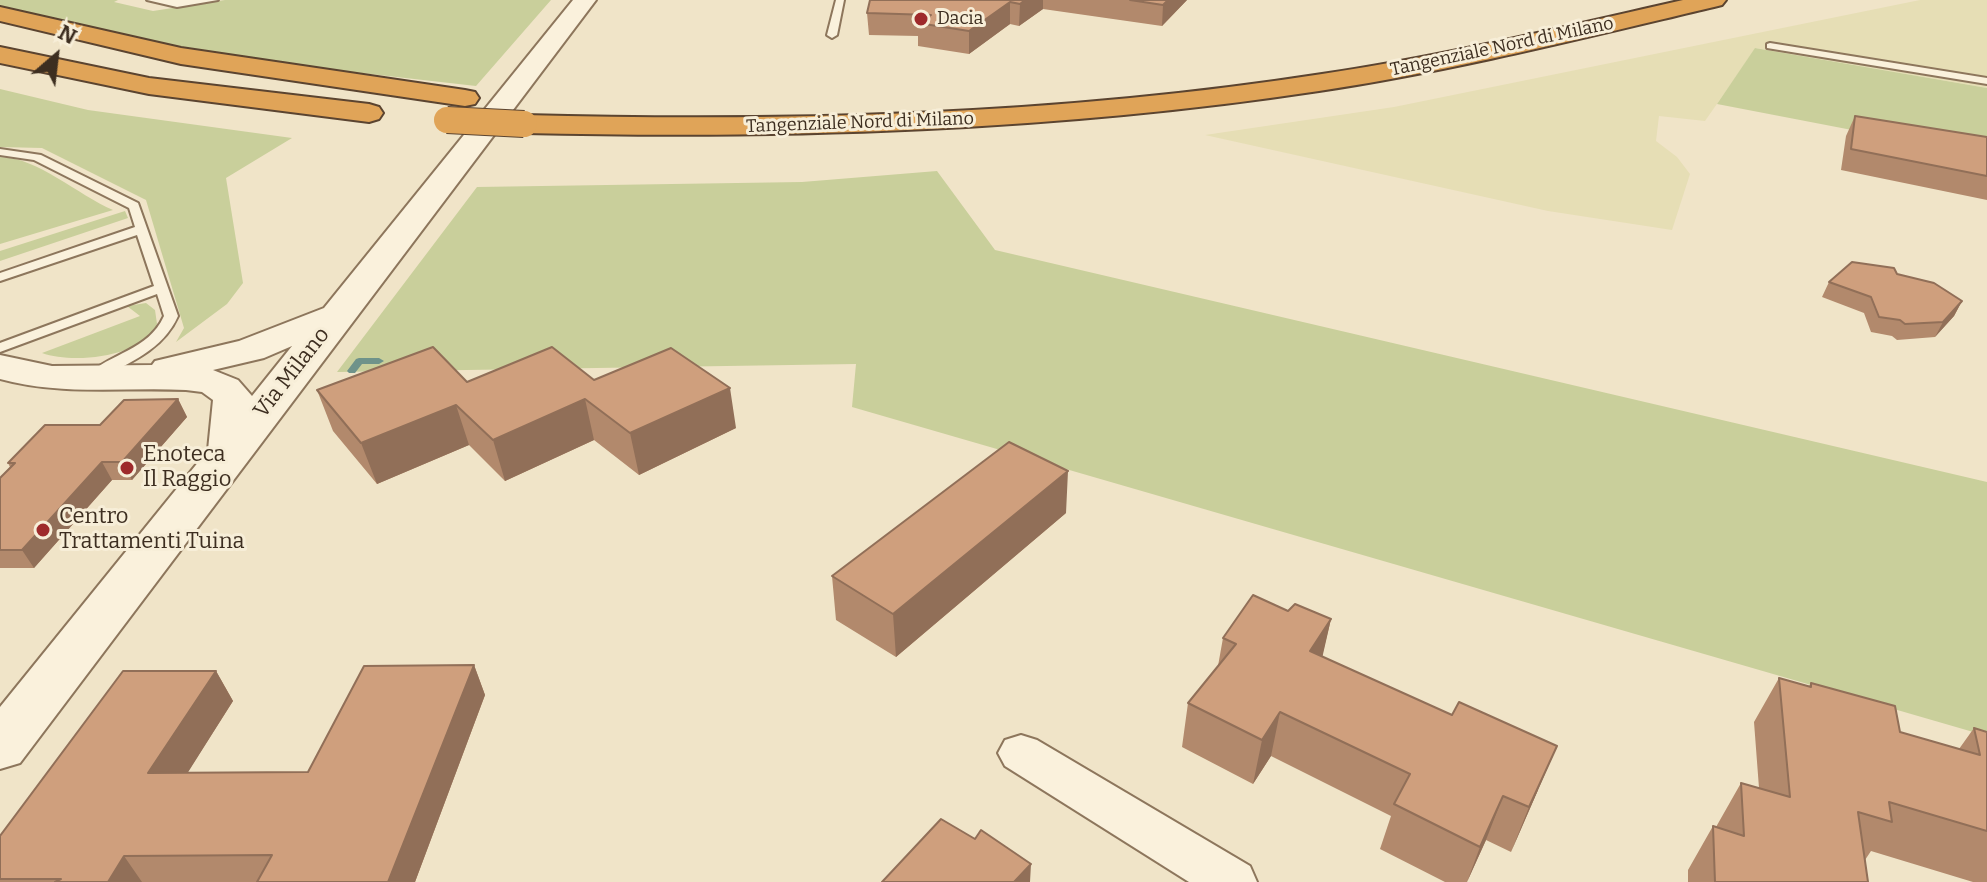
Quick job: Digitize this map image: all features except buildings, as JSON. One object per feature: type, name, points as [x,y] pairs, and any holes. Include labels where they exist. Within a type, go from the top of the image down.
[{"type":"highway","name":"Tangenziale Nord di Milano","points":[[531,113],[965,100],[1135,87],[1378,54],[1497,31],[1630,0]]},
{"type":"highway","name":"Tangenziale Nord di Milano","points":[[0,56],[215,96],[531,113],[702,128],[865,125],[1027,116],[1157,104],[1389,72],[1523,45],[1714,0]]},
{"type":"highway","points":[[0,14],[181,56],[456,109]]},
{"type":"highway","name":"Tangenziale Nord di Milano","points":[[0,30],[223,72],[456,109]]},
{"type":"street","name":"Via Milano","points":[[0,747],[585,0]]},
{"type":"street","points":[[125,379],[251,350],[338,313]]},
{"type":"street","points":[[6,368],[85,380],[200,380],[224,388],[233,398],[229,454]]},
{"type":"street","points":[[1021,753],[1232,882]]},
{"type":"lane","points":[[151,0],[177,4],[214,0]]},
{"type":"lane","points":[[832,35],[840,0]]},
{"type":"lane","points":[[1770,46],[1987,81]]},
{"type":"lane","points":[[0,152],[37,157],[134,206],[171,316],[163,332],[138,351],[85,380]]},
{"type":"lane","points":[[0,277],[142,229]]},
{"type":"lane","points":[[6,368],[161,288]]},
{"type":"shaded area","points":[[1920,0],[1987,0],[1987,88],[1756,48],[1705,121],[1659,116],[1656,141],[1677,157],[1690,174],[1672,230],[1548,211],[1205,135],[1394,107]]},
{"type":"green space","points":[[0,0],[118,0],[114,2],[153,11],[225,0],[551,0],[476,86],[211,56],[0,7]]},
{"type":"green space","points":[[1755,48],[1987,88],[1987,156],[1717,104]]},
{"type":"green space","points":[[0,89],[88,110],[292,138],[226,178],[243,283],[227,304],[176,342],[184,328],[146,200],[42,148],[0,147]]},
{"type":"green space","points":[[0,157],[43,170],[113,210],[0,244]]},
{"type":"green space","points":[[937,171],[995,250],[1987,482],[1987,736],[852,407],[856,364],[337,372],[477,187],[802,182]]},
{"type":"green space","points":[[125,211],[128,218],[0,261],[0,251]]},
{"type":"green space","points":[[146,303],[155,310],[157,324],[137,344],[122,351],[88,358],[42,353],[140,316],[127,306]]},
{"type":"waterway","points":[[352,371],[359,361],[379,361]]},
{"type":"place","name":"Dacia","points":[[921,19]]},
{"type":"place","name":"Enoteca Il Raggio","points":[[127,468]]},
{"type":"place","name":"Centro Trattamenti Tuina","points":[[43,530]]}]
